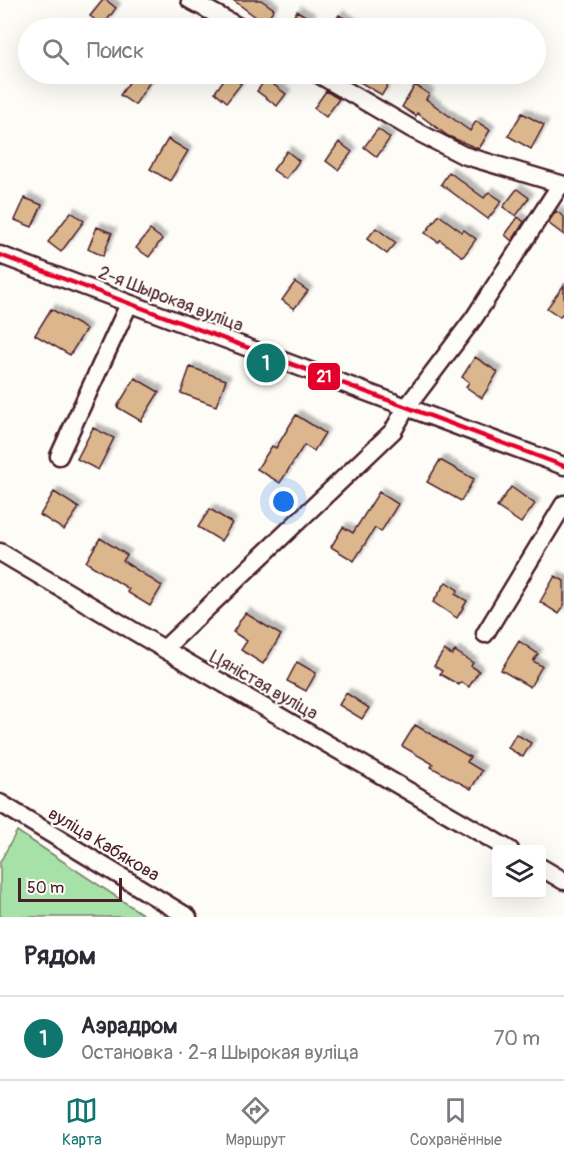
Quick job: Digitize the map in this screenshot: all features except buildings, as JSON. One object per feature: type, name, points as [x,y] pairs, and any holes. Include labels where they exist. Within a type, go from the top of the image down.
[{"type":"street","points":[[190,0],[222,18]]},
{"type":"street","points":[[164,649],[393,431],[406,408],[474,318],[563,184],[463,155],[412,129],[335,84]]},
{"type":"street","name":"2-я Шырокая вуліца","points":[[0,255],[564,466]]},
{"type":"street","points":[[59,456],[129,304]]},
{"type":"street","points":[[485,634],[564,504]]},
{"type":"street","name":"Цяністая вуліца","points":[[0,552],[503,845]]},
{"type":"street","name":"вуліца Кабякова","points":[[0,803],[188,917]]},
{"type":"street","points":[[546,870],[564,881]]},
{"type":"green space","points":[[17,831],[147,917],[0,917],[0,862]]},
{"type":"transit line","name":"21","points":[[0,255],[564,466]]},
{"type":"place","name":"Аэрадром","points":[[266,363]]}]
